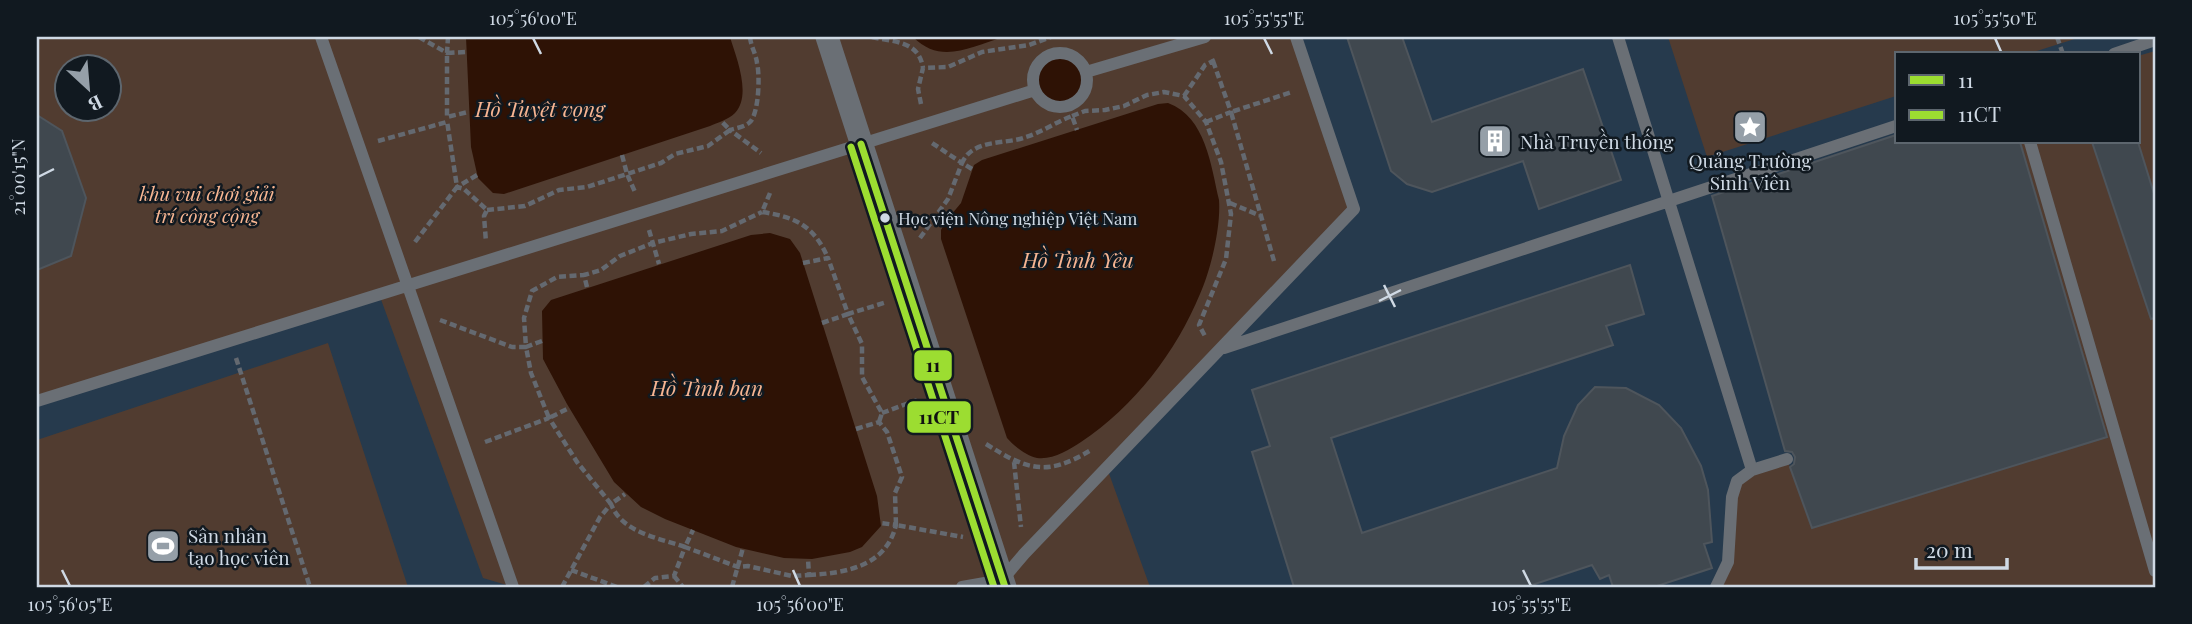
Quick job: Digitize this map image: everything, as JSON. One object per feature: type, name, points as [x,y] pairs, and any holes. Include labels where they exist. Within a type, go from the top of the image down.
[{"type":"street","points":[[827,37],[1004,584]]},
{"type":"lane","points":[[321,37],[513,587]]},
{"type":"lane","points":[[962,587],[1004,584],[1024,554],[1354,209],[1296,37]]},
{"type":"lane","points":[[1618,37],[1752,470]]},
{"type":"lane","points":[[2120,52],[2155,40]]},
{"type":"lane","points":[[1086,72],[1208,43]]},
{"type":"lane","points":[[1051,55],[1073,56],[1086,72],[1084,93],[1078,101],[1069,106],[1048,105],[1040,99],[1035,90],[1035,69],[1051,55]]},
{"type":"lane","points":[[37,401],[1035,90]]},
{"type":"lane","points":[[1220,349],[1895,126]]},
{"type":"lane","points":[[2031,144],[2155,571]]},
{"type":"lane","points":[[1716,587],[1728,562],[1732,497],[1737,481],[1752,470],[1787,458]]},
{"type":"path","points":[[419,37],[447,53],[465,52]]},
{"type":"path","points":[[448,37],[447,119],[457,187]]},
{"type":"path","points":[[622,155],[627,174],[661,163],[675,154],[708,146],[730,130],[752,120],[757,98],[757,60],[751,48],[750,37]]},
{"type":"path","points":[[872,37],[902,42],[922,61],[918,89],[932,145],[972,169]]},
{"type":"path","points":[[923,68],[948,67],[982,52],[1029,45],[1051,37]]},
{"type":"path","points":[[1208,43],[1281,285]]},
{"type":"path","points":[[1184,96],[1205,65],[1213,61]]},
{"type":"path","points":[[1206,122],[1313,86]]},
{"type":"path","points":[[920,244],[920,236],[948,199],[962,163],[972,151],[984,145],[1027,137],[1085,111],[1124,106],[1147,95],[1164,92],[1184,96],[1206,122],[1221,162],[1230,202],[1226,259],[1199,325],[1204,335],[1220,349]]},
{"type":"path","points":[[359,146],[468,112]]},
{"type":"path","points":[[1072,116],[1077,130]]},
{"type":"path","points":[[722,121],[781,169]]},
{"type":"path","points":[[762,212],[770,188],[766,173]]},
{"type":"path","points":[[400,262],[457,187],[477,175]]},
{"type":"path","points":[[457,187],[464,189],[487,210],[484,216],[485,240],[491,259]]},
{"type":"path","points":[[1230,202],[1261,216]]},
{"type":"path","points":[[762,212],[805,226],[817,234],[862,344],[862,377],[882,413],[879,422],[887,432],[902,477],[895,493],[896,525],[887,548],[876,558],[849,569],[792,576],[748,566],[738,567],[639,531],[616,514],[577,462],[549,418],[531,373],[526,347],[524,318],[532,291],[557,278],[601,270],[620,256],[653,243],[691,234],[722,231],[762,212]]},
{"type":"path","points":[[803,263],[828,258]]},
{"type":"path","points":[[584,275],[587,287]]},
{"type":"path","points":[[822,323],[892,301]]},
{"type":"path","points":[[417,310],[512,347],[526,347],[542,341]]},
{"type":"path","points":[[231,340],[310,587]]},
{"type":"path","points":[[882,413],[926,397]]},
{"type":"path","points":[[465,450],[569,408]]},
{"type":"path","points":[[856,429],[879,422]]},
{"type":"path","points":[[982,441],[1014,462],[1043,469],[1065,463],[1094,448]]},
{"type":"path","points":[[1014,462],[1024,554]]},
{"type":"path","points":[[562,587],[600,517],[611,504],[625,494]]},
{"type":"path","points":[[881,523],[990,541]]},
{"type":"path","points":[[674,576],[693,530]]},
{"type":"path","points":[[732,587],[743,548]]},
{"type":"path","points":[[808,559],[809,575]]},
{"type":"path","points":[[571,570],[617,587]]},
{"type":"path","points":[[644,587],[655,578],[674,576]]},
{"type":"path","points":[[674,576],[683,587]]},
{"type":"shaded area","name":"Học viện Nông nghiệp Việt Nam","points":[[37,37],[2155,37],[2155,587],[37,587]]},
{"type":"green space","name":"khu vui chơi giải trí công cộng","points":[[37,37],[1296,37],[1354,209],[1107,468],[1150,587],[513,587],[483,578],[379,294],[37,401]],"holes":[[[1068,58],[1079,92],[1072,100],[1062,103],[1047,60]]]},
{"type":"green space","name":"Quảng Trường Sinh Viên","points":[[1668,37],[2081,37],[2033,52],[1895,52],[1895,96],[1707,157]]},
{"type":"green space","points":[[2155,51],[2155,587],[1716,587],[1721,581],[1737,481],[1787,459],[1812,527],[2107,437],[2021,144],[2140,144],[2140,55]]},
{"type":"green space","points":[[328,343],[408,587],[37,587],[37,440]]},
{"type":"water","name":"Hồ Tuyệt vọng","points":[[466,37],[730,37],[741,76],[740,105],[735,113],[710,126],[504,194],[493,193],[478,178],[471,147]]},
{"type":"water","points":[[913,37],[1003,37],[967,49],[945,52],[934,50]]},
{"type":"water","points":[[1060,57],[1076,64],[1083,80],[1076,96],[1060,103],[1044,96],[1037,80],[1044,64]]},
{"type":"water","name":"Hồ Tình Yêu","points":[[1168,103],[1191,119],[1199,131],[1205,144],[1219,200],[1217,235],[1204,284],[1179,337],[1136,395],[1081,442],[1055,456],[1033,457],[1007,438],[941,239],[941,230],[961,203],[974,165],[982,160]]},
{"type":"water","name":"Hồ Tình bạn","points":[[770,233],[790,239],[800,253],[877,496],[881,526],[862,547],[850,552],[812,559],[784,558],[736,547],[641,507],[614,482],[543,359],[542,311],[551,300],[751,235]]},
{"type":"building","name":"Nhà Truyền thống","points":[[1347,37],[1402,37],[1432,122],[1583,69],[1621,180],[1539,209],[1523,161],[1432,192],[1407,184],[1391,171]]},
{"type":"building","points":[[37,115],[62,131],[86,198],[71,256],[37,270]]},
{"type":"building","points":[[1895,135],[1895,144],[2021,144],[2107,437],[1812,528],[1790,467],[1794,464],[1795,457],[1792,452],[1785,451],[1712,196]]},
{"type":"building","points":[[2093,144],[2139,144],[2155,197],[2155,318],[2151,319]]},
{"type":"building","points":[[1630,265],[1644,314],[1606,326],[1613,345],[1331,438],[1362,533],[1557,468],[1564,436],[1578,405],[1595,387],[1626,388],[1659,405],[1681,428],[1701,466],[1708,490],[1712,542],[1704,544],[1712,568],[1654,587],[1613,587],[1609,575],[1600,579],[1592,565],[1526,587],[1294,587],[1252,452],[1270,446],[1252,390]]},
{"type":"transit line","name":"11","points":[[861,144],[1005,587]]},
{"type":"transit line","name":"11CT","points":[[851,147],[994,587]]},
{"type":"place","name":"Quảng Trường Sinh Viên","points":[[1750,127]]},
{"type":"place","name":"Nhà Truyền thống","points":[[1495,141]]},
{"type":"place","name":"Học viện Nông nghiệp Việt Nam","points":[[885,218]]},
{"type":"place","name":"Sân nhân tạo học viên","points":[[163,546]]}]
